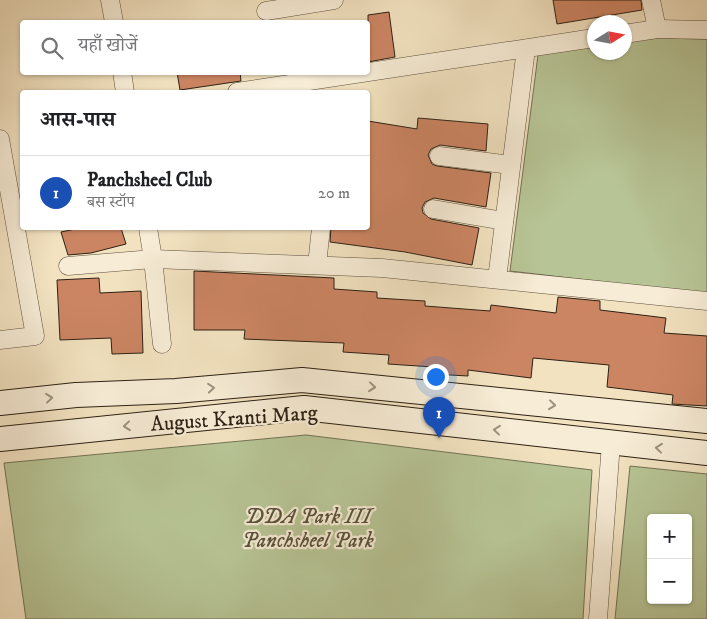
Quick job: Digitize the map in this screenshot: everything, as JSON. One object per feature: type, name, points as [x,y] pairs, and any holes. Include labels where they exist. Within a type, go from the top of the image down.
[{"type":"main road","name":"August Kranti Marg","points":[[0,402],[76,395],[176,391],[302,380],[707,421]]},
{"type":"main road","name":"August Kranti Marg","points":[[0,439],[304,408],[707,453]]},
{"type":"street","points":[[110,0],[114,20]]},
{"type":"street","points":[[266,11],[334,0]]},
{"type":"street","points":[[651,0],[656,29]]},
{"type":"street","points":[[632,33],[656,29],[707,30]]},
{"type":"street","points":[[265,90],[335,85],[587,39]]},
{"type":"street","points":[[497,280],[526,49]]},
{"type":"street","points":[[123,75],[126,90]]},
{"type":"street","points":[[0,140],[2,162],[35,336],[0,340]]},
{"type":"street","points":[[438,156],[511,166]]},
{"type":"street","points":[[433,209],[504,221]]},
{"type":"street","points":[[148,230],[154,259],[162,344]]},
{"type":"street","points":[[317,265],[320,230]]},
{"type":"street","points":[[68,266],[154,259],[382,268],[707,301]]},
{"type":"street","points":[[598,619],[611,442]]},
{"type":"green space","points":[[654,38],[707,39],[707,294],[510,271],[538,55],[587,47],[587,60],[632,60],[632,41]]},
{"type":"green space","name":"DDA Park III Panchsheel Park","points":[[306,435],[592,470],[583,619],[26,619],[4,463]]},
{"type":"green space","points":[[630,466],[707,474],[707,619],[615,619]]},
{"type":"building","points":[[553,0],[641,0],[642,10],[612,15],[587,15],[587,19],[557,24]]},
{"type":"building","points":[[389,12],[395,57],[370,62],[370,20],[368,20],[368,15]]},
{"type":"building","points":[[178,75],[240,75],[241,81],[180,90]]},
{"type":"building","points":[[418,118],[488,124],[486,151],[440,145],[431,149],[428,155],[432,164],[437,166],[491,173],[486,207],[434,198],[425,202],[422,208],[423,213],[431,219],[479,228],[472,265],[405,252],[330,242],[331,230],[370,230],[370,121],[417,129]]},
{"type":"building","points":[[70,230],[122,230],[126,244],[91,253],[68,255],[61,232]]},
{"type":"building","points":[[194,271],[334,278],[334,289],[377,292],[377,298],[425,301],[425,306],[490,311],[491,305],[556,313],[558,297],[600,301],[600,310],[666,318],[664,333],[707,336],[707,406],[672,404],[673,395],[607,387],[609,365],[533,358],[531,378],[468,370],[468,376],[432,374],[433,367],[388,364],[389,355],[343,352],[344,343],[244,339],[245,330],[194,330]]},
{"type":"building","points":[[99,278],[100,293],[141,291],[143,353],[112,354],[111,338],[60,340],[57,280]]},
{"type":"place","name":"Panchsheel Club","points":[[439,438]]}]
